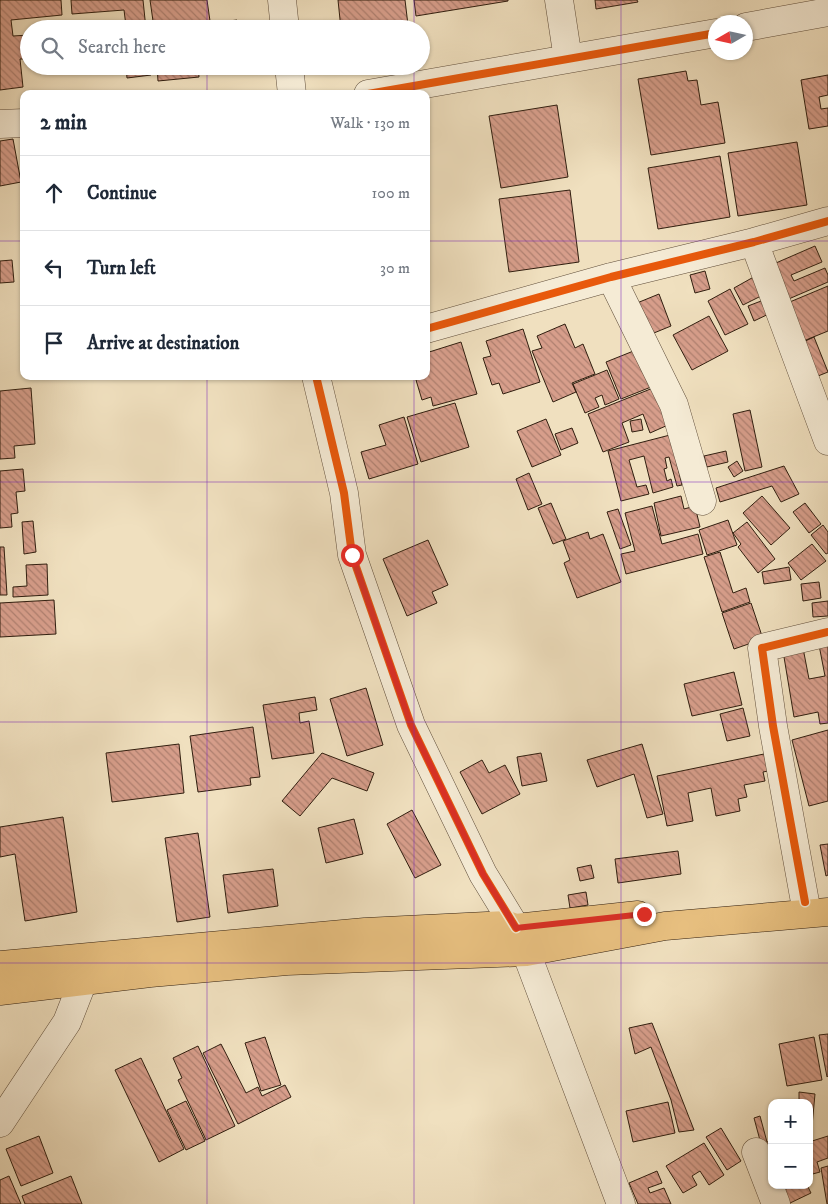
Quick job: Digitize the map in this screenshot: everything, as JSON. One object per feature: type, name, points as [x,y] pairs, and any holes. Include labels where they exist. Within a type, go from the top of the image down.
[{"type":"main road","points":[[0,991],[83,981],[666,926],[820,904]]},
{"type":"main road","points":[[0,965],[365,932],[507,925],[521,940]]},
{"type":"street","points":[[282,0],[284,20]]},
{"type":"street","points":[[559,0],[568,60]]},
{"type":"street","points":[[753,26],[828,12]]},
{"type":"street","points":[[392,90],[708,34]]},
{"type":"street","points":[[290,75],[292,90]]},
{"type":"street","points":[[0,124],[20,123]]},
{"type":"street","points":[[430,328],[611,277],[754,242],[828,221]]},
{"type":"street","points":[[754,242],[828,441]]},
{"type":"street","points":[[611,277],[674,405],[702,501]]},
{"type":"street","points":[[317,380],[344,493],[352,555],[411,725],[483,874],[521,940],[621,1204]]},
{"type":"street","points":[[820,904],[773,726],[762,648],[828,632]]},
{"type":"street","points":[[0,1123],[67,1022],[83,981]]},
{"type":"street","points":[[756,1152],[776,1204]]},
{"type":"building","points":[[0,0],[61,0],[62,15],[11,20],[13,36],[20,36],[20,75],[22,75],[23,87],[0,90]]},
{"type":"building","points":[[71,0],[143,0],[145,20],[125,20],[124,10],[72,14]]},
{"type":"building","points":[[150,0],[207,0],[210,20],[153,20]]},
{"type":"building","points":[[338,0],[405,0],[407,20],[340,20]]},
{"type":"building","points":[[414,0],[508,0],[508,1],[416,16]]},
{"type":"building","points":[[595,0],[637,0],[638,2],[596,9]]},
{"type":"building","points":[[686,71],[688,81],[697,80],[701,105],[718,102],[725,143],[651,155],[638,79]]},
{"type":"building","points":[[127,75],[151,75],[127,78]]},
{"type":"building","points":[[158,75],[199,75],[199,77],[158,81]]},
{"type":"building","points":[[828,75],[828,95],[819,97],[821,109],[828,108],[828,126],[809,129],[801,80]]},
{"type":"building","points":[[557,105],[568,177],[501,188],[489,116]]},
{"type":"building","points":[[13,139],[20,182],[0,186],[0,141]]},
{"type":"building","points":[[797,142],[807,205],[738,216],[728,153]]},
{"type":"building","points":[[720,156],[730,217],[658,229],[648,168]]},
{"type":"building","points":[[570,190],[579,262],[509,272],[499,199]]},
{"type":"building","points":[[815,246],[822,262],[791,275],[794,281],[825,268],[828,282],[784,301],[769,266]]},
{"type":"building","points":[[12,260],[14,282],[0,283],[0,261]]},
{"type":"building","points":[[705,271],[710,289],[695,293],[690,275]]},
{"type":"building","points":[[759,274],[769,292],[743,305],[734,288]]},
{"type":"building","points":[[828,286],[828,331],[801,342],[785,304]]},
{"type":"building","points":[[730,289],[748,324],[725,335],[708,301]]},
{"type":"building","points":[[659,294],[671,326],[649,335],[637,303]]},
{"type":"building","points":[[769,298],[775,311],[754,321],[748,306]]},
{"type":"building","points":[[709,316],[728,351],[692,370],[673,335]]},
{"type":"building","points":[[565,324],[575,348],[583,344],[595,374],[572,383],[576,392],[553,402],[532,351],[542,348],[537,336]]},
{"type":"building","points":[[523,329],[540,382],[503,394],[499,383],[492,385],[483,358],[491,356],[486,341]]},
{"type":"building","points":[[814,337],[828,372],[813,378],[799,344]]},
{"type":"building","points":[[461,342],[477,394],[433,406],[431,397],[422,400],[416,380],[430,380],[430,352]]},
{"type":"building","points":[[636,350],[651,387],[621,399],[606,362]]},
{"type":"building","points":[[607,370],[619,399],[605,405],[602,395],[595,398],[599,407],[585,413],[573,384]]},
{"type":"building","points":[[31,388],[35,444],[14,446],[15,458],[0,459],[0,391]]},
{"type":"building","points":[[653,388],[668,425],[650,433],[643,414],[622,423],[629,442],[603,452],[588,414]]},
{"type":"building","points":[[455,403],[469,447],[421,462],[407,417]]},
{"type":"building","points":[[750,410],[762,467],[745,471],[733,414]]},
{"type":"building","points":[[404,417],[418,464],[369,479],[361,452],[386,445],[379,425]]},
{"type":"building","points":[[546,419],[561,455],[532,467],[517,431]]},
{"type":"building","points":[[641,419],[643,430],[632,432],[630,421]]},
{"type":"building","points":[[572,428],[578,443],[561,450],[555,434]]},
{"type":"building","points":[[670,435],[682,485],[677,486],[669,457],[665,458],[667,468],[664,469],[667,481],[671,479],[673,487],[653,493],[644,456],[629,460],[637,487],[646,485],[649,494],[621,501],[608,451]]},
{"type":"building","points":[[726,451],[728,462],[707,467],[704,456]]},
{"type":"building","points":[[737,461],[743,471],[734,477],[728,467]]},
{"type":"building","points":[[784,466],[799,494],[781,502],[772,486],[720,502],[716,488]]},
{"type":"building","points":[[23,469],[25,491],[16,492],[18,513],[11,514],[12,527],[0,528],[0,471]]},
{"type":"building","points":[[529,473],[542,504],[528,510],[516,479]]},
{"type":"building","points":[[681,496],[684,509],[695,506],[700,527],[661,536],[654,503]]},
{"type":"building","points":[[762,496],[790,528],[771,545],[743,513]]},
{"type":"building","points":[[551,503],[566,539],[553,544],[538,508]]},
{"type":"building","points":[[805,503],[821,524],[809,533],[793,512]]},
{"type":"building","points":[[652,506],[662,544],[698,534],[703,554],[626,574],[621,554],[635,551],[625,513]]},
{"type":"building","points":[[618,509],[631,545],[620,549],[607,512]]},
{"type":"building","points":[[728,520],[737,545],[707,555],[699,530]]},
{"type":"building","points":[[33,521],[36,552],[24,554],[22,522]]},
{"type":"building","points":[[747,522],[775,559],[758,573],[738,547],[741,544],[733,533]]},
{"type":"building","points":[[823,525],[828,532],[828,553],[826,554],[811,535]]},
{"type":"building","points":[[588,532],[590,539],[603,534],[621,582],[577,598],[564,563],[570,560],[563,541]]},
{"type":"building","points":[[428,540],[448,585],[432,592],[437,603],[407,616],[383,559]]},
{"type":"building","points":[[812,544],[826,561],[801,580],[788,563]]},
{"type":"building","points":[[0,547],[4,547],[7,595],[0,595]]},
{"type":"building","points":[[720,552],[733,593],[746,588],[750,602],[722,612],[704,557]]},
{"type":"building","points":[[47,564],[48,595],[13,597],[13,587],[27,586],[26,565]]},
{"type":"building","points":[[789,567],[791,580],[764,584],[762,572]]},
{"type":"building","points":[[819,582],[821,598],[803,601],[801,584]]},
{"type":"building","points":[[54,600],[56,634],[0,637],[0,603]]},
{"type":"building","points":[[828,601],[828,616],[813,617],[812,603]]},
{"type":"building","points":[[751,603],[763,639],[734,649],[722,613]]},
{"type":"building","points":[[828,643],[828,723],[820,724],[818,712],[794,717],[783,651],[803,648],[809,679],[825,676],[819,645]]},
{"type":"building","points":[[734,672],[742,705],[692,716],[684,684]]},
{"type":"building","points":[[366,688],[383,745],[347,756],[330,699]]},
{"type":"building","points":[[315,697],[317,710],[299,713],[300,723],[309,721],[314,753],[272,759],[263,705]]},
{"type":"building","points":[[743,708],[750,736],[727,741],[720,714]]},
{"type":"building","points":[[253,727],[260,777],[250,778],[251,785],[198,792],[190,736]]},
{"type":"building","points":[[828,730],[828,801],[809,806],[792,740]]},
{"type":"building","points":[[179,744],[184,793],[112,802],[106,753]]},
{"type":"building","points":[[642,744],[663,814],[647,818],[634,774],[597,787],[587,760]]},
{"type":"building","points":[[322,753],[374,773],[367,791],[332,778],[300,816],[282,801]]},
{"type":"building","points":[[541,753],[547,781],[522,786],[517,757]]},
{"type":"building","points":[[764,754],[768,771],[763,772],[765,781],[744,785],[747,797],[738,799],[740,811],[716,816],[711,788],[688,793],[693,821],[667,826],[657,776]]},
{"type":"building","points":[[482,760],[489,773],[505,765],[520,794],[482,814],[460,772]]},
{"type":"building","points":[[412,810],[441,865],[415,878],[387,824]]},
{"type":"building","points":[[63,817],[77,912],[25,921],[15,854],[0,857],[0,827]]},
{"type":"building","points":[[354,819],[363,854],[326,863],[318,828]]},
{"type":"building","points":[[198,833],[210,917],[177,922],[165,838]]},
{"type":"building","points":[[828,844],[828,875],[826,876],[820,845]]},
{"type":"building","points":[[678,851],[681,874],[618,883],[615,859]]},
{"type":"building","points":[[591,865],[594,878],[580,881],[577,868]]},
{"type":"building","points":[[273,869],[278,906],[228,913],[223,875]]},
{"type":"building","points":[[586,892],[588,905],[570,908],[568,895]]},
{"type":"building","points":[[652,1023],[694,1130],[679,1132],[671,1100],[651,1047],[635,1054],[629,1028]]},
{"type":"building","points":[[828,1034],[828,1076],[827,1077],[819,1035]]},
{"type":"building","points":[[265,1037],[281,1085],[261,1091],[245,1043]]},
{"type":"building","points":[[814,1037],[822,1080],[787,1086],[779,1044]]},
{"type":"building","points":[[221,1044],[246,1093],[258,1087],[262,1096],[285,1085],[291,1097],[238,1124],[203,1053]]},
{"type":"building","points":[[198,1046],[235,1126],[206,1140],[178,1080],[182,1078],[173,1058]]},
{"type":"building","points":[[141,1058],[184,1149],[159,1162],[115,1070]]},
{"type":"building","points":[[799,1092],[815,1094],[813,1116],[813,1099],[799,1099]]},
{"type":"building","points":[[186,1101],[205,1141],[186,1150],[167,1110]]},
{"type":"building","points":[[668,1102],[675,1133],[633,1142],[626,1111]]},
{"type":"building","points":[[760,1116],[768,1142],[768,1158],[765,1159],[754,1118]]},
{"type":"building","points":[[721,1128],[741,1161],[727,1170],[706,1137]]},
{"type":"building","points":[[39,1136],[53,1173],[21,1186],[6,1149]]},
{"type":"building","points":[[828,1136],[828,1158],[817,1162],[820,1172],[813,1174],[813,1144],[813,1141]]},
{"type":"building","points":[[704,1143],[724,1175],[709,1185],[700,1171],[692,1176],[697,1185],[683,1193],[666,1166]]},
{"type":"building","points":[[828,1166],[828,1204],[827,1204],[821,1168]]},
{"type":"building","points":[[657,1171],[662,1183],[648,1188],[650,1193],[664,1188],[671,1204],[638,1204],[629,1183]]},
{"type":"building","points":[[9,1176],[21,1204],[0,1204],[0,1180]]},
{"type":"building","points":[[71,1176],[82,1204],[25,1204],[22,1196]]},
{"type":"building","points":[[786,1189],[809,1189],[811,1193],[788,1204],[779,1192]]},
{"type":"cycle path","points":[[391,90],[708,34]]},
{"type":"cycle path","points":[[430,328],[611,277],[754,242],[828,221]]},
{"type":"cycle path","points":[[317,380],[344,493],[352,555],[411,725],[483,874],[516,928]]},
{"type":"cycle path","points":[[805,902],[773,726],[762,648],[828,632]]},
{"type":"route","points":[[352,555],[411,725],[483,874],[516,928],[644,914]]}]
